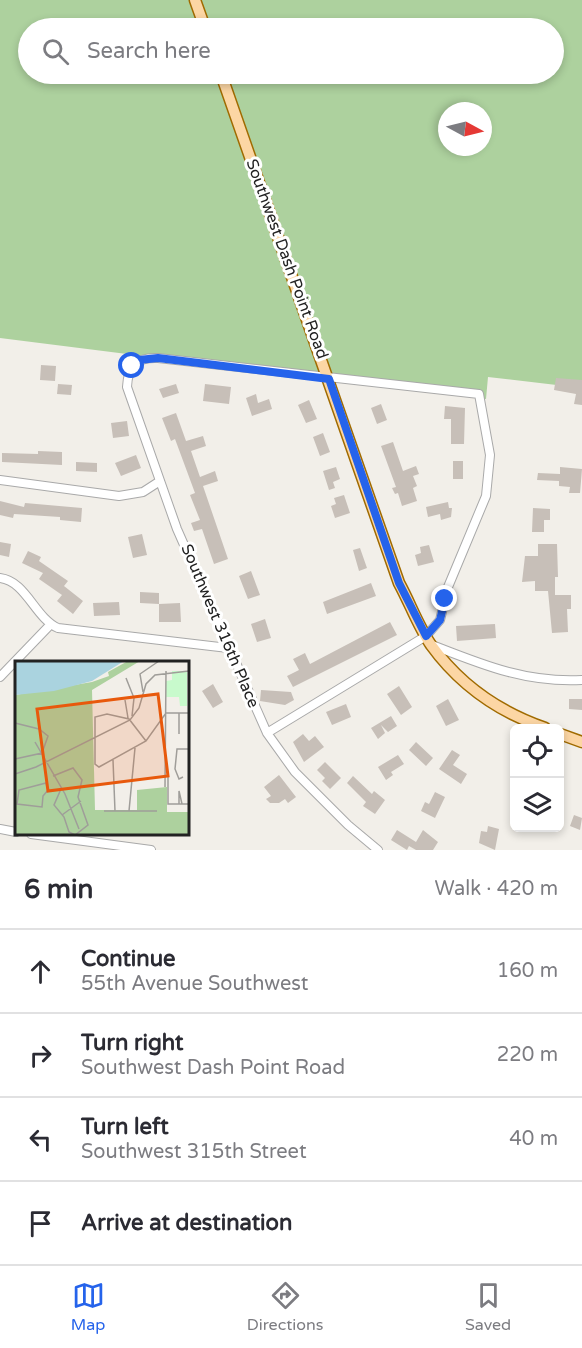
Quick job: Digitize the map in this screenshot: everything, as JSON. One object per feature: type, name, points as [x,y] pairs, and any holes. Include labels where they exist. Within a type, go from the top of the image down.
[{"type":"main road","points":[[195,0],[201,18]]},
{"type":"main road","name":"Southwest Dash Point Road","points":[[225,84],[399,583],[429,640],[463,680],[490,702],[511,715],[533,724]]},
{"type":"main road","points":[[564,735],[582,742]]},
{"type":"street","name":"Southwest 316th Place","points":[[329,379],[158,358],[139,360],[132,366],[127,387],[160,481],[228,648],[267,733],[295,772],[348,825],[378,850]]},
{"type":"street","points":[[267,733],[429,640],[440,620],[448,587],[486,496],[490,455],[479,394],[329,379]]},
{"type":"street","points":[[0,480],[119,496],[142,492],[160,481]]},
{"type":"street","points":[[0,578],[12,581],[51,624],[79,632],[228,648]]},
{"type":"street","points":[[16,661],[51,624]]},
{"type":"street","points":[[429,640],[503,672],[548,679],[582,680]]},
{"type":"street","points":[[0,678],[15,662]]},
{"type":"street","points":[[0,829],[15,832]]},
{"type":"street","points":[[38,835],[151,850]]},
{"type":"green space","points":[[0,0],[582,0],[582,388],[488,377],[486,399],[0,338]]},
{"type":"building","points":[[41,365],[56,366],[55,381],[40,380]]},
{"type":"building","points":[[556,378],[582,380],[582,405],[574,404],[576,394],[554,390]]},
{"type":"building","points":[[58,384],[72,385],[71,395],[57,394]]},
{"type":"building","points":[[176,384],[179,393],[163,398],[159,389]]},
{"type":"building","points":[[205,384],[231,387],[229,404],[203,401]]},
{"type":"building","points":[[256,394],[258,403],[269,399],[272,409],[252,416],[246,398]]},
{"type":"building","points":[[309,400],[317,419],[306,423],[298,405]]},
{"type":"building","points":[[381,404],[387,420],[377,424],[371,408]]},
{"type":"building","points":[[445,406],[465,408],[464,444],[451,444],[451,419],[444,419]]},
{"type":"building","points":[[176,413],[186,441],[203,436],[206,446],[191,451],[200,477],[215,471],[218,481],[203,486],[228,559],[214,564],[202,529],[194,531],[191,523],[200,520],[190,495],[195,493],[175,439],[171,441],[162,418]]},
{"type":"building","points":[[127,421],[129,436],[113,438],[111,423]]},
{"type":"building","points":[[323,433],[330,452],[320,456],[313,437]]},
{"type":"building","points":[[393,442],[403,471],[416,466],[419,474],[413,476],[417,486],[413,488],[417,501],[402,506],[398,493],[395,494],[392,488],[396,487],[381,446]]},
{"type":"building","points":[[38,451],[62,452],[62,465],[2,462],[2,453],[38,454]]},
{"type":"building","points":[[136,455],[141,468],[121,476],[115,463]]},
{"type":"building","points":[[453,461],[463,461],[463,479],[453,479]]},
{"type":"building","points":[[76,462],[97,463],[97,472],[76,471]]},
{"type":"building","points":[[336,467],[340,479],[333,482],[335,488],[329,490],[323,471]]},
{"type":"building","points":[[560,467],[582,469],[580,493],[569,493],[570,487],[559,486],[559,481],[537,480],[538,473],[560,474]]},
{"type":"building","points":[[344,495],[350,513],[335,518],[331,506],[336,504],[334,498]]},
{"type":"building","points":[[0,501],[24,507],[25,503],[82,508],[81,522],[60,520],[60,517],[14,514],[13,518],[0,515]]},
{"type":"building","points":[[448,502],[449,508],[452,508],[451,517],[441,520],[440,514],[428,517],[426,507]]},
{"type":"building","points":[[533,508],[550,509],[550,520],[544,520],[544,532],[532,532]]},
{"type":"building","points":[[142,534],[147,555],[133,558],[128,537]]},
{"type":"building","points":[[0,542],[11,544],[9,557],[0,555]]},
{"type":"building","points":[[538,544],[557,544],[558,577],[555,577],[555,595],[571,595],[571,609],[567,609],[568,632],[552,633],[548,591],[535,591],[535,581],[522,582],[525,556],[538,556]]},
{"type":"building","points":[[429,545],[434,562],[418,566],[415,555],[421,553],[420,547]]},
{"type":"building","points":[[360,548],[367,568],[359,571],[353,550]]},
{"type":"building","points":[[28,551],[41,557],[39,561],[68,581],[64,586],[83,601],[73,614],[57,601],[62,595],[39,579],[43,573],[22,563]]},
{"type":"building","points":[[251,571],[260,595],[248,599],[239,576]]},
{"type":"building","points":[[371,583],[376,596],[327,614],[323,602]]},
{"type":"building","points":[[140,592],[159,593],[159,604],[140,603]]},
{"type":"building","points":[[119,602],[120,615],[94,616],[93,603]]},
{"type":"building","points":[[180,603],[181,622],[159,622],[159,604]]},
{"type":"building","points":[[265,619],[271,638],[257,642],[251,624]]},
{"type":"building","points":[[390,622],[397,635],[293,687],[287,676],[299,670],[293,659],[305,653],[310,664]]},
{"type":"building","points":[[495,624],[496,638],[457,641],[456,626]]},
{"type":"building","points":[[213,684],[223,702],[213,708],[202,691]]},
{"type":"building","points":[[399,686],[412,707],[401,715],[387,694]]},
{"type":"building","points":[[261,690],[291,692],[294,700],[285,705],[260,701]]},
{"type":"building","points":[[448,699],[459,720],[446,726],[436,706]]},
{"type":"building","points":[[569,699],[582,699],[582,710],[569,709]]},
{"type":"building","points":[[346,704],[351,717],[332,725],[326,712]]},
{"type":"building","points":[[391,716],[397,726],[388,732],[381,725],[385,733],[378,739],[371,728]]},
{"type":"building","points":[[303,734],[309,741],[315,736],[324,747],[304,762],[293,742]]},
{"type":"building","points":[[416,742],[433,758],[426,766],[409,750]]},
{"type":"building","points":[[452,750],[460,755],[453,765],[467,774],[461,784],[439,769]]},
{"type":"building","points":[[398,755],[404,764],[391,772],[393,775],[386,780],[378,767]]},
{"type":"building","points":[[325,762],[341,778],[330,789],[322,781],[325,778],[317,770]]},
{"type":"building","points":[[279,775],[296,797],[288,803],[285,799],[279,803],[270,803],[266,799],[271,796],[264,787]]},
{"type":"building","points":[[353,776],[372,794],[374,791],[385,800],[375,814],[363,806],[366,802],[347,783]]},
{"type":"building","points":[[435,792],[445,797],[435,818],[421,811],[425,802],[429,804]]},
{"type":"building","points":[[574,815],[582,818],[580,830],[570,826]]},
{"type":"building","points":[[488,826],[499,829],[495,850],[479,843],[481,831],[487,832]]},
{"type":"building","points":[[397,830],[416,842],[423,830],[438,842],[433,850],[416,850],[409,846],[407,850],[391,840]]},
{"type":"route","points":[[132,366],[139,360],[158,358],[329,379],[378,516],[399,583],[426,636],[432,632],[440,620],[445,599]]}]
